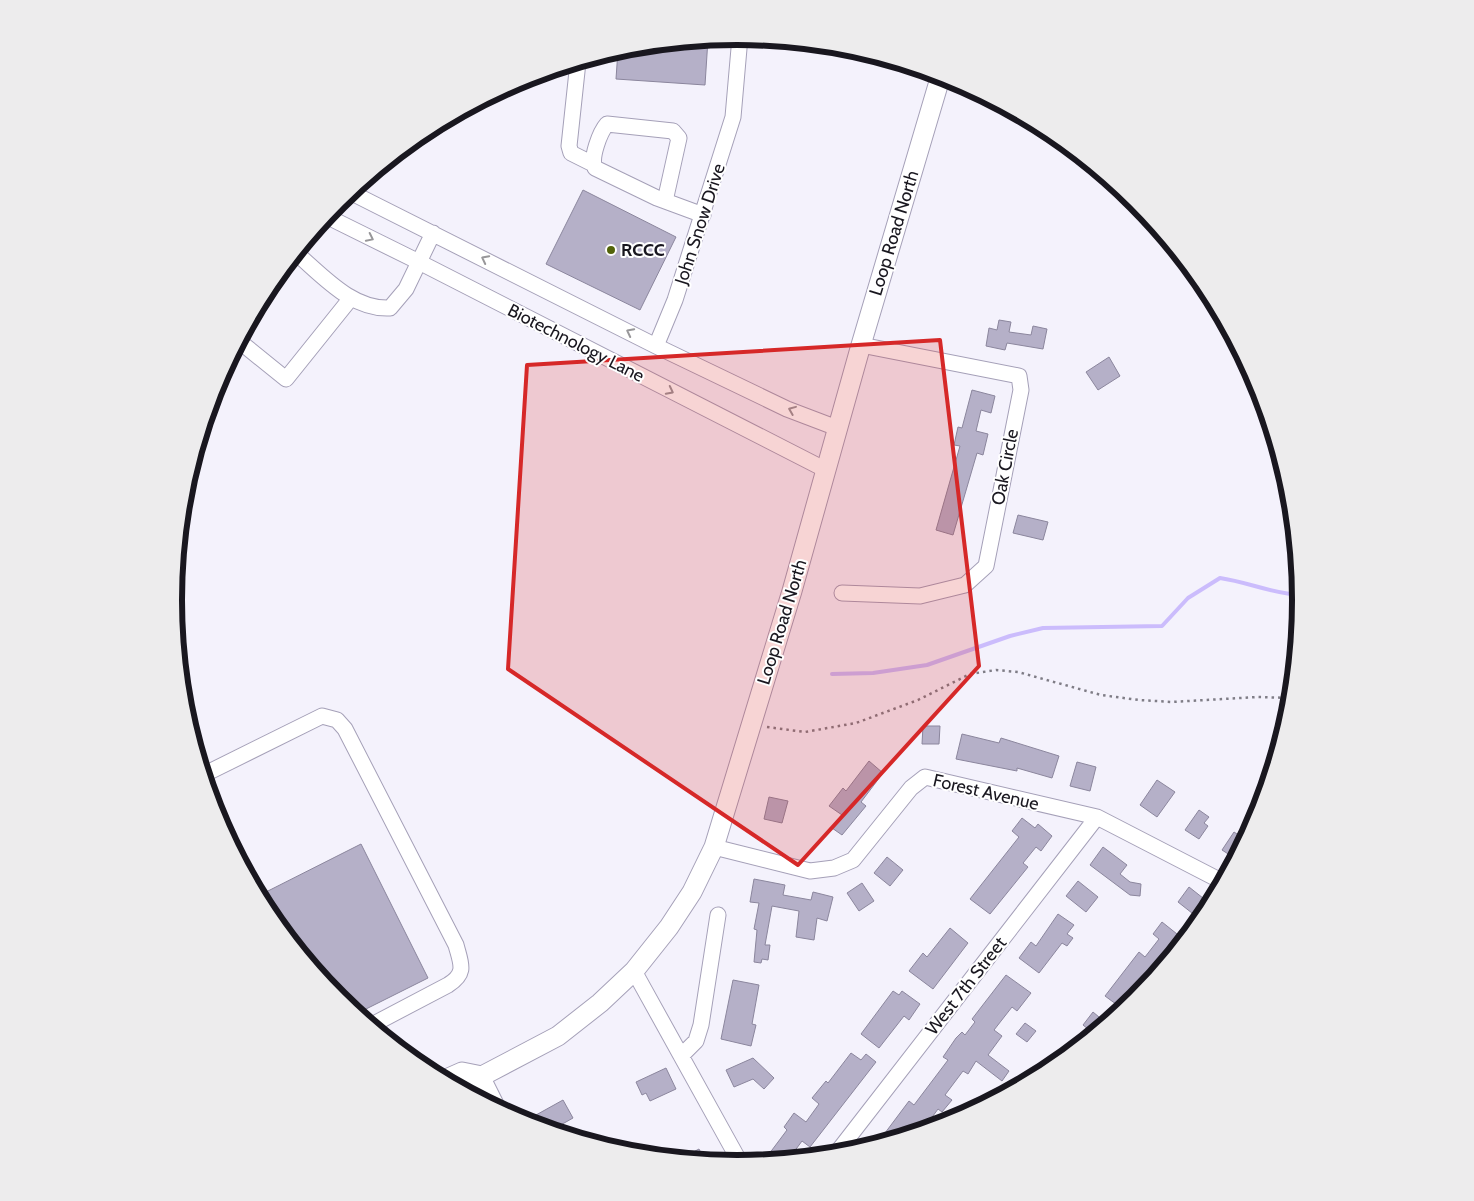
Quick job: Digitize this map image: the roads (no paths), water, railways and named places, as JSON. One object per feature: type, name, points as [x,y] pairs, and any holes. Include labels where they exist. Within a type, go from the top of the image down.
[{"type":"main road","name":"Loop Road North","points":[[470,1088],[482,1076],[558,1036],[600,1004],[634,971],[692,892],[714,847],[939,83]]},
{"type":"main road","points":[[451,1077],[462,1072],[482,1076]]},
{"type":"street","name":"John Snow Drive","points":[[656,346],[675,300],[733,118],[739,45]]},
{"type":"street","points":[[577,68],[569,146],[571,153],[616,179],[703,215]]},
{"type":"street","points":[[593,164],[603,129],[607,124],[673,131],[679,138],[665,200]]},
{"type":"street","name":"Biotechnology Lane","points":[[357,196],[656,346],[787,409],[838,428]]},
{"type":"street","name":"Biotechnology Lane","points":[[333,219],[826,470]]},
{"type":"street","points":[[300,257],[351,298],[366,305],[390,308],[406,289],[433,233]]},
{"type":"street","points":[[244,346],[286,379],[351,298]]},
{"type":"street","name":"Oak Circle","points":[[842,593],[920,596],[964,585],[986,566],[1021,390],[1019,376],[861,345]]},
{"type":"street","points":[[209,772],[322,716],[337,720],[345,729],[456,945],[461,969],[456,980],[377,1023]]},
{"type":"street","name":"Forest Avenue","points":[[714,847],[810,871],[834,868],[853,860],[911,788],[925,777],[1097,817],[1217,879]]},
{"type":"street","name":"West 7th Street","points":[[842,1145],[1097,817]]},
{"type":"street","points":[[681,1056],[696,1041],[702,1025],[718,915]]},
{"type":"street","points":[[634,971],[737,1156]]},
{"type":"street","points":[[482,1076],[494,1100]]},
{"type":"waterway","points":[[832,674],[873,673],[927,665],[1010,636],[1043,628],[1162,626],[1188,598],[1220,578],[1292,594]]},
{"type":"place","name":"RCCC","points":[[611,250]]}]
